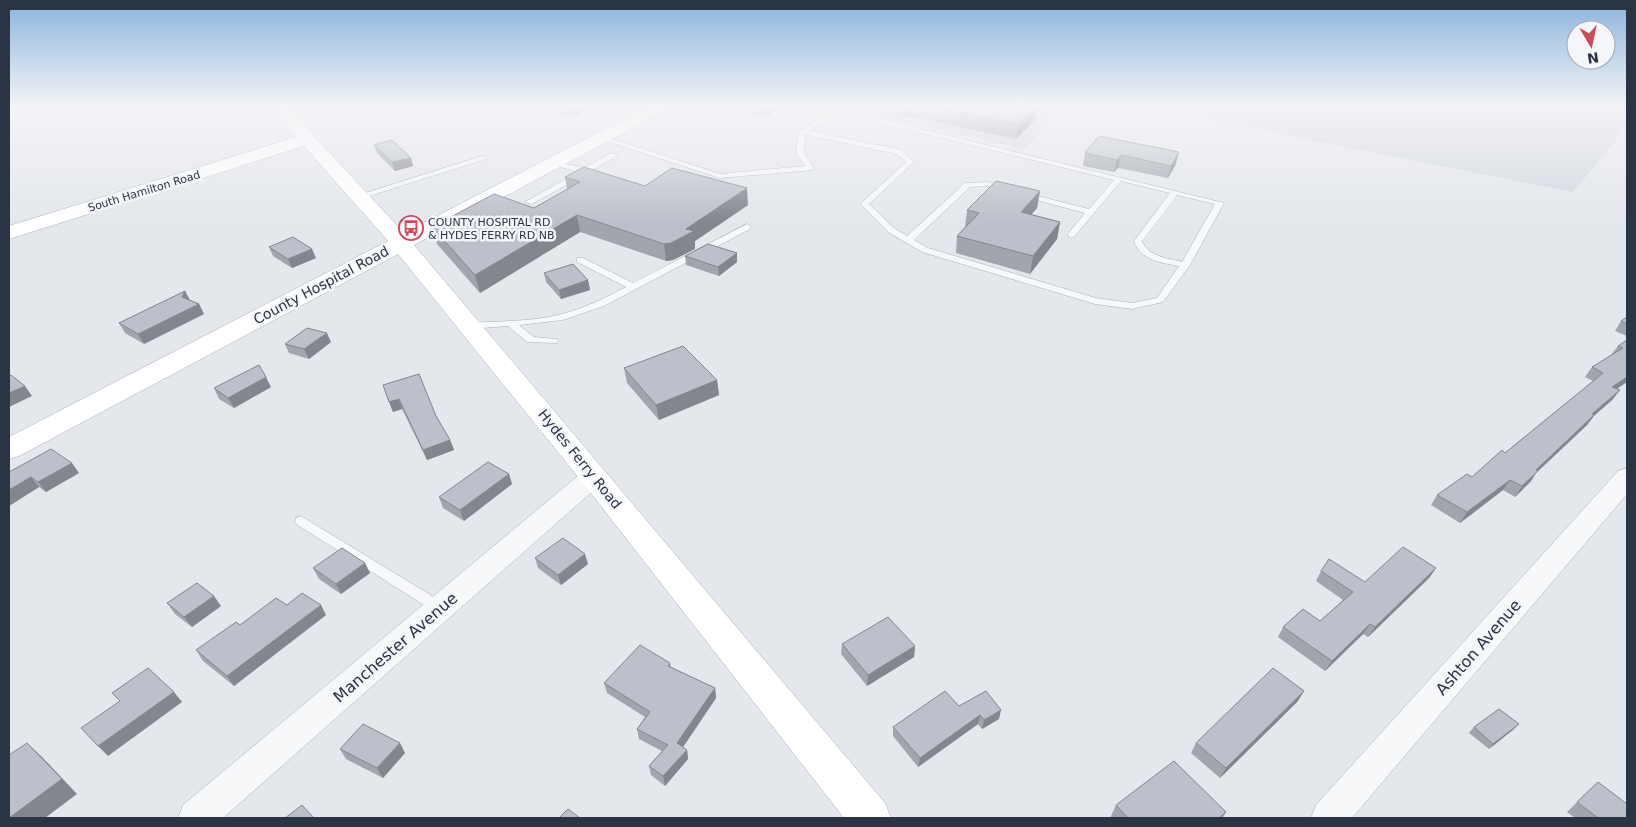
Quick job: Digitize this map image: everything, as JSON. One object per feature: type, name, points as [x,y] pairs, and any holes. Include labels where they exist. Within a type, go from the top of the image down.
[{"type":"street","name":"South Hamilton Road","points":[[9,233],[286,146]]},
{"type":"street","name":"Hydes Ferry Road","points":[[313,146],[401,242],[410,256],[594,476],[870,818]]},
{"type":"street","name":"County Hospital Road","points":[[9,449],[553,162],[607,146]]},
{"type":"street","name":"Manchester Avenue","points":[[196,818],[594,476]]},
{"type":"street","name":"Ashton Avenue","points":[[1329,818],[1627,477]]},
{"type":"lane","points":[[528,202],[585,171],[607,146],[720,176],[810,168],[800,153],[801,146]]},
{"type":"lane","points":[[868,146],[899,152],[910,162],[864,204],[891,230],[925,250],[1095,301],[1132,306],[1160,300],[1185,266],[1220,203],[982,146]]},
{"type":"lane","points":[[360,196],[485,158]]},
{"type":"lane","points":[[553,162],[595,174]]},
{"type":"lane","points":[[1071,235],[1119,179]]},
{"type":"lane","points":[[908,240],[963,188],[977,184],[997,186],[1091,212]]},
{"type":"lane","points":[[1175,192],[1138,241],[1139,248],[1144,253],[1185,266]]},
{"type":"lane","points":[[469,326],[563,317],[601,304],[747,227]]},
{"type":"lane","points":[[580,260],[634,287]]},
{"type":"lane","points":[[510,323],[531,340],[552,341]]},
{"type":"lane","points":[[301,521],[440,608]]},
{"type":"shaded area","points":[[1009,146],[1027,146],[1024,149]]},
{"type":"shaded area","points":[[1339,146],[1612,146],[1573,192]]},
{"type":"building","points":[[375,146],[398,146],[411,158],[392,162]]},
{"type":"building","points":[[1091,146],[1147,146],[1179,152],[1171,166],[1121,155],[1117,160],[1085,153]]},
{"type":"building","points":[[584,167],[645,186],[672,168],[747,188],[686,229],[694,231],[671,243],[664,244],[577,215],[475,275],[432,227],[494,194],[534,208],[580,182],[565,177]]},
{"type":"building","points":[[996,181],[1040,191],[1021,212],[1060,222],[1033,256],[957,236],[979,213],[967,210]]},
{"type":"building","points":[[293,237],[312,249],[288,259],[269,247]]},
{"type":"building","points":[[708,244],[737,253],[718,267],[685,256]]},
{"type":"building","points":[[573,264],[588,280],[559,290],[544,273]]},
{"type":"building","points":[[185,291],[182,297],[199,304],[138,334],[119,323]]},
{"type":"building","points":[[1627,317],[1627,324],[1621,321]]},
{"type":"building","points":[[307,328],[327,333],[304,349],[285,344]]},
{"type":"building","points":[[1627,340],[1627,377],[1612,387],[1620,390],[1592,414],[1594,415],[1536,470],[1538,471],[1522,486],[1510,480],[1467,512],[1437,495],[1467,474],[1472,477],[1502,450],[1505,453],[1603,373],[1592,367],[1623,348],[1618,346]]},
{"type":"building","points":[[683,346],[717,380],[656,405],[624,368]]},
{"type":"building","points":[[259,365],[266,377],[228,398],[214,388]]},
{"type":"building","points":[[419,374],[436,416],[450,440],[423,450],[399,399],[389,402],[383,385]]},
{"type":"building","points":[[11,375],[25,386],[9,393],[9,376]]},
{"type":"building","points":[[51,449],[72,463],[38,482],[31,477],[9,490],[9,472]]},
{"type":"building","points":[[488,462],[509,474],[460,510],[439,497]]},
{"type":"building","points":[[563,538],[585,554],[558,575],[535,558]]},
{"type":"building","points":[[1403,547],[1436,568],[1375,627],[1370,624],[1332,661],[1283,627],[1303,609],[1320,621],[1353,592],[1321,571],[1329,559],[1365,582]]},
{"type":"building","points":[[342,548],[365,563],[336,584],[313,568]]},
{"type":"building","points":[[197,583],[214,596],[184,617],[167,603]]},
{"type":"building","points":[[302,593],[321,605],[227,676],[196,650],[236,622],[240,625],[276,598],[287,605]]},
{"type":"building","points":[[888,617],[915,646],[868,675],[842,644]]},
{"type":"building","points":[[640,645],[670,663],[668,666],[715,688],[677,743],[687,750],[663,776],[649,766],[668,745],[637,729],[650,712],[604,683]]},
{"type":"building","points":[[148,668],[174,692],[98,746],[81,728],[120,701],[112,693]]},
{"type":"building","points":[[1273,668],[1304,691],[1226,768],[1196,743]]},
{"type":"building","points":[[945,691],[959,706],[986,691],[1001,710],[984,720],[980,715],[920,758],[893,727]]},
{"type":"building","points":[[1499,709],[1519,724],[1493,744],[1474,727]]},
{"type":"building","points":[[363,724],[400,743],[377,768],[340,749]]},
{"type":"building","points":[[27,743],[62,779],[9,818],[9,755]]},
{"type":"building","points":[[1174,761],[1226,812],[1219,818],[1128,818],[1116,805]]},
{"type":"building","points":[[1598,782],[1627,804],[1627,818],[1598,818],[1577,802]]},
{"type":"building","points":[[302,805],[314,818],[285,818]]},
{"type":"building","points":[[568,809],[580,818],[559,818]]},
{"type":"place","name":"COUNTY HOSPITAL RD & HYDES FERRY RD NB","points":[[411,228]]}]
